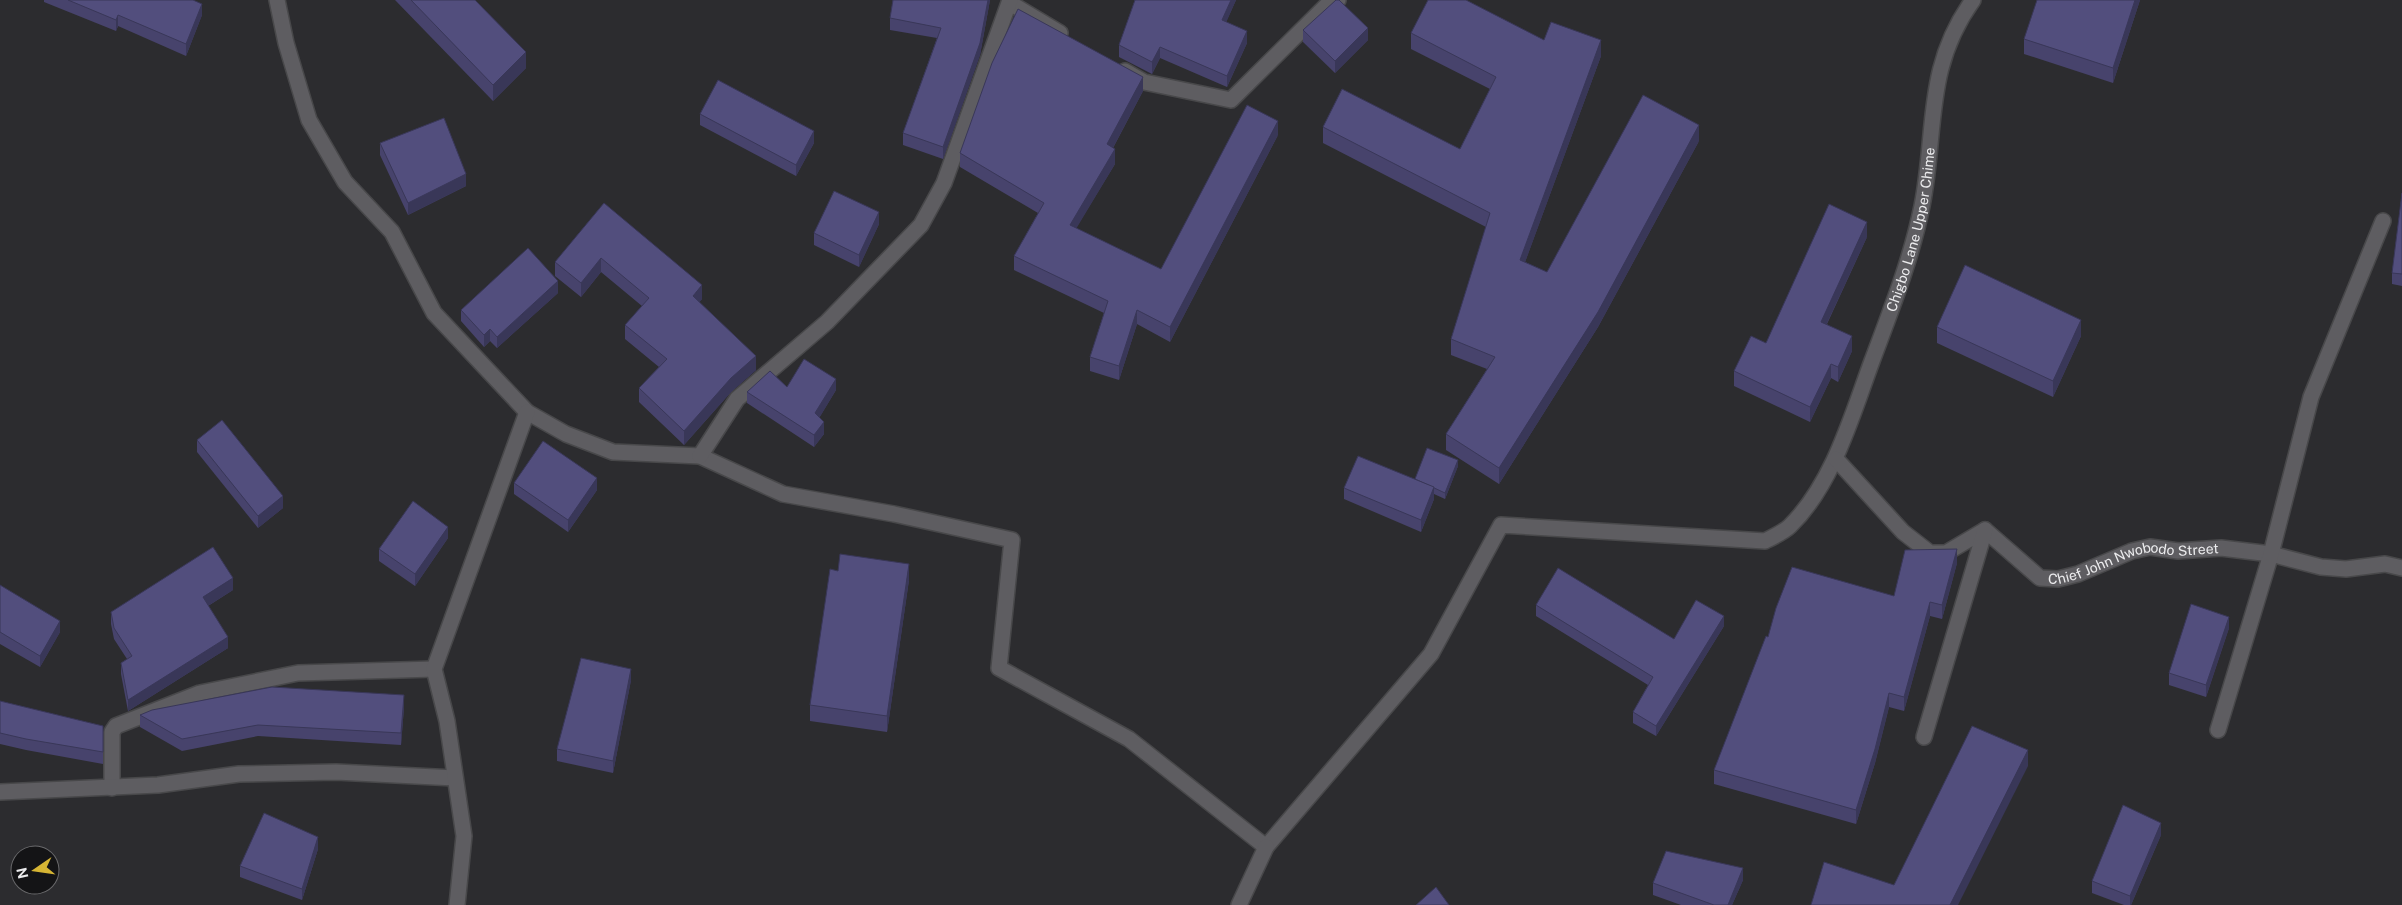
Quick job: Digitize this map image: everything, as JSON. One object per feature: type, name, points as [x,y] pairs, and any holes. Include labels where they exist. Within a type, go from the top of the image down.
[{"type":"street","points":[[277,0],[286,43],[309,120],[345,182],[392,232],[434,313],[527,412],[566,434],[613,452],[700,456],[784,494],[894,514],[1012,540],[998,668],[1129,739],[1266,847],[1239,905]]},
{"type":"street","points":[[1111,63],[1144,82],[1231,100],[1329,2],[1338,0]]},
{"type":"street","name":"Chigbo Lane Upper Chime","points":[[1266,847],[1431,654],[1501,525],[1765,542],[1790,527],[1807,505],[1836,459],[1906,272],[1922,207],[1929,163],[1935,87],[1952,32],[1973,0]]},
{"type":"street","points":[[700,456],[736,399],[828,322],[921,225],[944,183],[1010,2],[1069,38]]},
{"type":"street","points":[[2218,730],[2271,554],[2311,397],[2383,221]]},
{"type":"street","points":[[457,905],[464,836],[447,721],[434,669],[527,412]]},
{"type":"street","points":[[1836,459],[1903,532],[1930,553],[1946,553],[1985,530]]},
{"type":"street","points":[[1924,737],[1985,530]]},
{"type":"street","name":"Chief John Nwobodo Street","points":[[1985,530],[2040,578],[2058,579],[2078,574],[2132,551],[2150,547],[2178,551],[2221,548],[2271,554],[2320,567],[2346,569],[2385,564],[2402,568]]},
{"type":"street","points":[[112,788],[112,732],[116,726],[200,693],[298,673],[434,669]]},
{"type":"street","points":[[0,792],[158,785],[239,774],[336,772],[455,778]]},
{"type":"building","points":[[68,0],[193,0],[202,4],[186,44],[118,15],[116,20]]},
{"type":"building","points":[[411,0],[475,0],[526,52],[493,85]]},
{"type":"building","points":[[893,0],[988,0],[980,43],[943,147],[903,133],[941,28],[890,18]]},
{"type":"building","points":[[1135,0],[1231,0],[1222,20],[1247,31],[1227,76],[1160,47],[1152,62],[1119,45]]},
{"type":"building","points":[[1336,0],[1339,0],[1368,28],[1335,61],[1303,30]]},
{"type":"building","points":[[1428,0],[1466,0],[1544,40],[1551,22],[1601,40],[1520,260],[1547,272],[1643,95],[1699,125],[1598,312],[1499,468],[1446,434],[1495,357],[1451,339],[1490,213],[1323,127],[1342,89],[1460,149],[1496,77],[1411,33]]},
{"type":"building","points":[[2037,0],[2135,0],[2113,68],[2024,39]]},
{"type":"building","points":[[1018,9],[1143,77],[1107,144],[1115,149],[1070,225],[1161,269],[1247,105],[1278,121],[1170,327],[1137,310],[1119,366],[1090,357],[1108,301],[1014,256],[1044,203],[960,153],[992,63]]},
{"type":"building","points":[[718,80],[814,131],[796,165],[700,114]]},
{"type":"building","points":[[444,118],[466,174],[408,203],[380,143]]},
{"type":"building","points":[[834,191],[879,212],[859,255],[814,233]]},
{"type":"building","points":[[2402,193],[2402,274],[2392,273]]},
{"type":"building","points":[[604,203],[702,285],[693,296],[756,356],[731,378],[684,431],[639,388],[667,359],[625,325],[649,298],[601,258],[581,283],[555,262]]},
{"type":"building","points":[[1829,204],[1867,222],[1821,322],[1852,336],[1838,367],[1831,364],[1810,407],[1734,371],[1751,336],[1766,343]]},
{"type":"building","points":[[528,248],[558,281],[497,337],[490,329],[484,335],[461,310]]},
{"type":"building","points":[[1965,265],[2081,320],[2053,381],[1937,327]]},
{"type":"building","points":[[804,359],[836,379],[815,413],[824,422],[814,435],[747,392],[770,371],[787,387]]},
{"type":"building","points":[[222,420],[283,496],[258,516],[197,440]]},
{"type":"building","points":[[543,441],[597,478],[568,520],[514,483]]},
{"type":"building","points":[[1427,448],[1458,460],[1445,493],[1415,479]]},
{"type":"building","points":[[1358,456],[1434,487],[1421,520],[1344,488]]},
{"type":"building","points":[[413,501],[448,527],[415,574],[379,549]]},
{"type":"building","points":[[213,547],[233,578],[203,597],[228,637],[128,700],[121,663],[132,656],[114,628],[111,612]]},
{"type":"building","points":[[1957,549],[1942,605],[1930,602],[1904,697],[1889,693],[1875,749],[1856,810],[1714,770],[1766,636],[1768,637],[1776,608],[1792,567],[1894,596],[1905,550]]},
{"type":"building","points":[[840,554],[909,564],[887,716],[810,705],[830,569],[838,571]]},
{"type":"building","points":[[1558,568],[1674,639],[1696,600],[1724,616],[1656,726],[1633,712],[1653,677],[1536,605]]},
{"type":"building","points":[[0,585],[60,621],[40,656],[0,632]]},
{"type":"building","points":[[2191,604],[2229,617],[2206,685],[2169,673]]},
{"type":"building","points":[[581,658],[631,669],[613,761],[557,749]]},
{"type":"building","points":[[272,687],[404,695],[401,733],[258,725],[182,739],[140,715],[152,710]]},
{"type":"building","points":[[0,701],[103,726],[103,752],[0,733]]},
{"type":"building","points":[[1972,726],[2028,750],[1950,905],[1811,905],[1824,862],[1894,885]]},
{"type":"building","points":[[2123,805],[2161,823],[2130,896],[2092,881]]},
{"type":"building","points":[[264,813],[318,837],[302,889],[240,866]]},
{"type":"building","points":[[1666,851],[1743,868],[1728,905],[1714,905],[1653,883]]},
{"type":"building","points":[[1436,887],[1449,905],[1416,905]]}]
